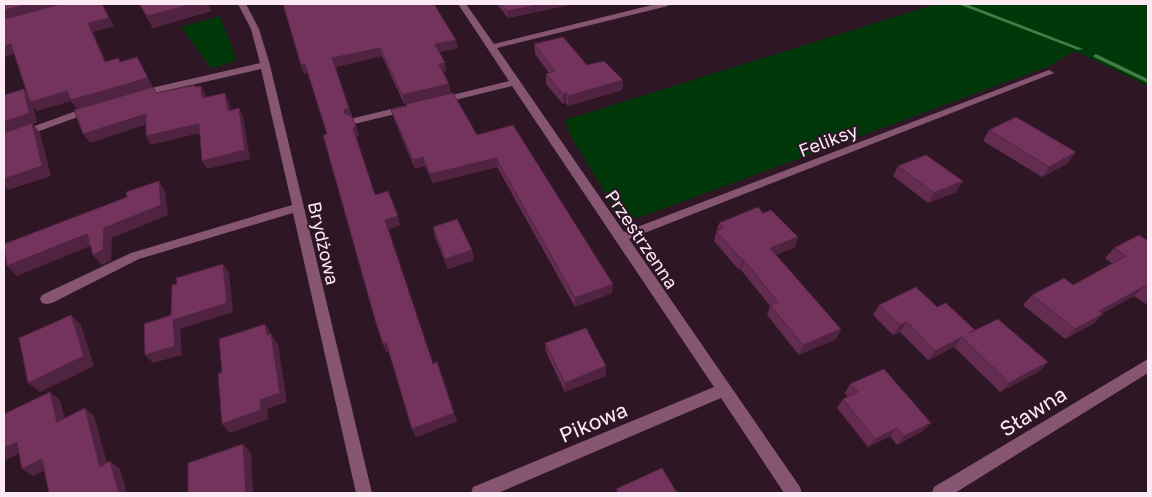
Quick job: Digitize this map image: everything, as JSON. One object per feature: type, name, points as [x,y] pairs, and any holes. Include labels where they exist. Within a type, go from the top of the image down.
[{"type":"street","name":"Brydżowa","points":[[242,4],[256,29],[265,65],[364,493]]},
{"type":"street","name":"Przestrzenna","points":[[462,4],[794,493]]},
{"type":"street","points":[[491,47],[665,4]]},
{"type":"street","points":[[126,97],[180,83],[265,65]]},
{"type":"street","name":"Feliksy","points":[[620,238],[1049,73]]},
{"type":"street","points":[[354,121],[515,82]]},
{"type":"street","points":[[4,142],[69,115],[99,106]]},
{"type":"street","points":[[47,299],[135,256],[297,208]]},
{"type":"street","name":"Sławna","points":[[940,493],[1148,365]]},
{"type":"street","name":"Pikowa","points":[[479,493],[724,390]]},
{"type":"green space","points":[[936,4],[1148,4],[1148,86],[1075,51],[1047,67],[638,218],[618,214],[570,135],[565,120]]},
{"type":"green space","points":[[220,16],[236,59],[231,63],[211,68],[181,27]]},
{"type":"building","points":[[4,4],[30,4],[4,10]]},
{"type":"building","points":[[61,4],[102,4],[109,18],[88,23],[105,62],[118,58],[120,62],[137,57],[148,78],[71,100],[67,91],[30,102],[11,44],[4,46],[4,19]]},
{"type":"building","points":[[139,4],[193,4],[147,16]]},
{"type":"building","points":[[283,4],[434,4],[456,40],[435,44],[445,63],[439,64],[449,84],[402,95],[380,48],[332,58],[349,108],[345,109],[344,113],[352,117],[356,127],[353,128],[375,195],[388,191],[398,216],[385,220],[433,364],[437,362],[454,413],[412,429],[386,342],[383,344],[376,323],[323,135],[327,134],[305,64],[301,65]]},
{"type":"building","points":[[502,4],[542,4],[507,11]]},
{"type":"building","points":[[563,37],[587,65],[604,61],[623,80],[568,96],[566,93],[563,94],[546,74],[555,71],[534,44]]},
{"type":"building","points":[[195,85],[195,87],[201,86],[202,98],[225,93],[228,111],[239,108],[245,150],[202,161],[199,124],[146,136],[146,114],[83,134],[74,110],[153,87],[156,93]]},
{"type":"building","points":[[24,89],[29,113],[4,122],[4,95]]},
{"type":"building","points":[[453,93],[477,135],[513,125],[613,284],[575,298],[496,158],[430,174],[423,157],[413,160],[391,110],[407,106],[406,104]]},
{"type":"building","points":[[1016,117],[1076,152],[1049,167],[989,130]]},
{"type":"building","points":[[32,123],[42,166],[4,179],[4,133]]},
{"type":"building","points":[[926,155],[963,181],[934,193],[898,166]]},
{"type":"building","points":[[159,181],[161,205],[104,228],[103,250],[93,255],[87,234],[7,266],[4,244],[127,197],[126,192]]},
{"type":"building","points":[[758,207],[763,213],[771,210],[798,237],[770,248],[841,329],[803,345],[770,305],[778,302],[744,260],[716,231],[724,228],[719,223]]},
{"type":"building","points":[[457,219],[472,250],[445,259],[433,227]]},
{"type":"building","points":[[1139,235],[1148,241],[1148,288],[1145,286],[1099,311],[1103,314],[1075,329],[1032,295],[1064,278],[1073,285],[1126,256],[1114,248]]},
{"type":"building","points":[[223,264],[227,303],[173,320],[175,346],[145,355],[144,324],[171,315],[172,285],[177,284],[176,278]]},
{"type":"building","points":[[916,287],[937,307],[946,303],[975,330],[969,333],[998,319],[1048,362],[1009,383],[962,337],[935,351],[907,322],[900,325],[879,305]]},
{"type":"building","points":[[71,315],[84,356],[28,383],[19,338]]},
{"type":"building","points":[[265,324],[267,335],[271,334],[280,393],[260,400],[261,410],[222,424],[218,374],[222,372],[219,339]]},
{"type":"building","points":[[586,328],[606,366],[565,383],[545,343]]},
{"type":"building","points":[[884,369],[931,423],[904,436],[897,428],[875,439],[843,399],[858,392],[850,384]]},
{"type":"building","points":[[50,392],[57,422],[85,408],[100,467],[110,461],[119,493],[49,493],[42,459],[22,469],[17,442],[4,448],[4,414]]},
{"type":"building","points":[[243,444],[246,493],[188,493],[188,463]]},
{"type":"building","points":[[662,468],[677,493],[619,493],[616,489]]},
{"type":"waterway","points":[[961,4],[1080,49]]},
{"type":"waterway","points":[[1096,56],[1148,81]]}]
